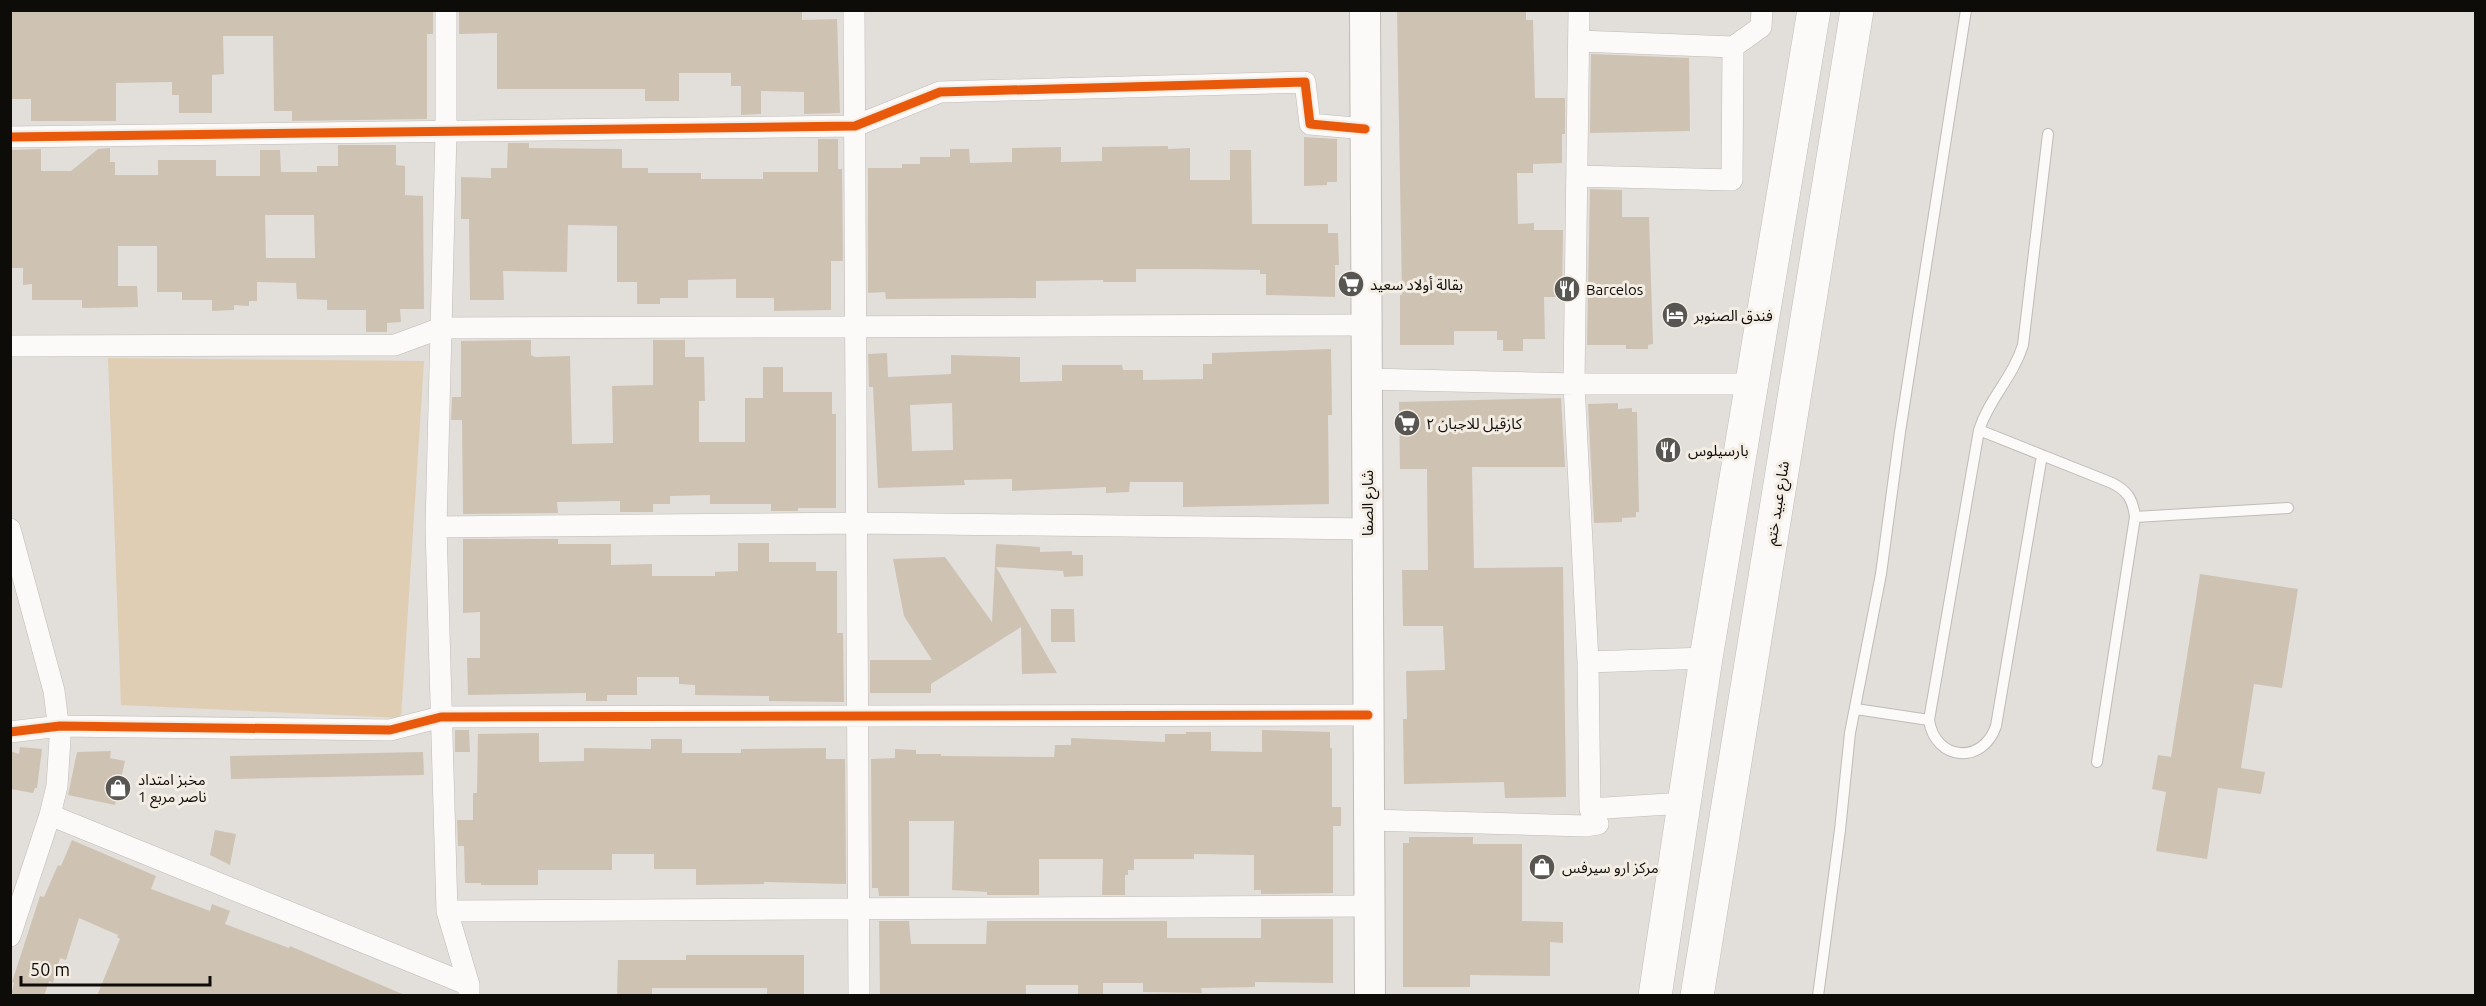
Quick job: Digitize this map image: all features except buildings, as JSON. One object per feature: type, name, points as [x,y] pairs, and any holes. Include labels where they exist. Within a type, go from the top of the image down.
[{"type":"main road","points":[[1655,996],[1706,658],[1814,10]]},
{"type":"main road","name":"شارع عبيد ختم","points":[[1697,996],[1857,10]]},
{"type":"street","points":[[446,10],[446,132],[436,527],[447,911],[469,990]]},
{"type":"street","points":[[854,10],[859,996]]},
{"type":"street","name":"شارع الصفا","points":[[1365,10],[1370,996]]},
{"type":"street","points":[[1369,820],[1546,826],[1598,824],[1590,808],[1588,662],[1574,384],[1579,10]]},
{"type":"street","points":[[1579,41],[1733,47],[1761,27],[1762,10]]},
{"type":"street","points":[[1576,176],[1732,180],[1733,47]]},
{"type":"street","points":[[10,137],[855,126],[940,92],[1305,82],[1310,124],[1365,129]]},
{"type":"street","points":[[10,346],[395,345],[441,328],[1366,325]]},
{"type":"street","points":[[1367,379],[1574,384],[1752,384]]},
{"type":"street","points":[[436,527],[857,524],[1368,529]]},
{"type":"street","points":[[10,936],[50,815],[58,776],[60,726],[54,691],[11,535]]},
{"type":"street","points":[[1588,662],[1706,658]]},
{"type":"street","points":[[10,732],[60,726],[390,730],[441,717],[858,718],[1368,715]]},
{"type":"street","points":[[1590,808],[1684,803]]},
{"type":"street","points":[[50,815],[469,990]]},
{"type":"street","points":[[447,911],[1370,906]]},
{"type":"lane","points":[[1818,996],[1850,733],[1881,574],[1900,432],[1966,10]]},
{"type":"lane","points":[[2042,455],[1993,735],[1979,749],[1970,753],[1950,751],[1935,738],[1929,720],[1979,430],[1989,405],[2012,373],[2023,345],[2048,134]]},
{"type":"lane","points":[[1979,430],[2122,488],[2129,496],[2135,517],[2097,762]]},
{"type":"lane","points":[[2135,517],[2288,508]]},
{"type":"lane","points":[[1856,709],[1929,720]]},
{"type":"shaded area","points":[[108,358],[424,361],[401,718],[121,705]]},
{"type":"cycle path","points":[[10,137],[855,126],[940,92],[1305,82],[1310,124],[1365,129]]},
{"type":"cycle path","points":[[10,732],[60,726],[390,730],[441,717],[1368,715]]},
{"type":"place","name":"بقالة أولاد سعيد","points":[[1351,284]]},
{"type":"place","name":"Barcelos","points":[[1567,289]]},
{"type":"place","name":"فندق الصنوبر","points":[[1675,315]]},
{"type":"place","name":"كازقيل للاجبان ٢","points":[[1407,423]]},
{"type":"place","name":"بارسيلوس","points":[[1668,450]]},
{"type":"place","name":"مخبز امتداد ناصر مربع 1","points":[[118,788]]},
{"type":"place","name":"مركز ارو سيرفس","points":[[1542,867]]}]
